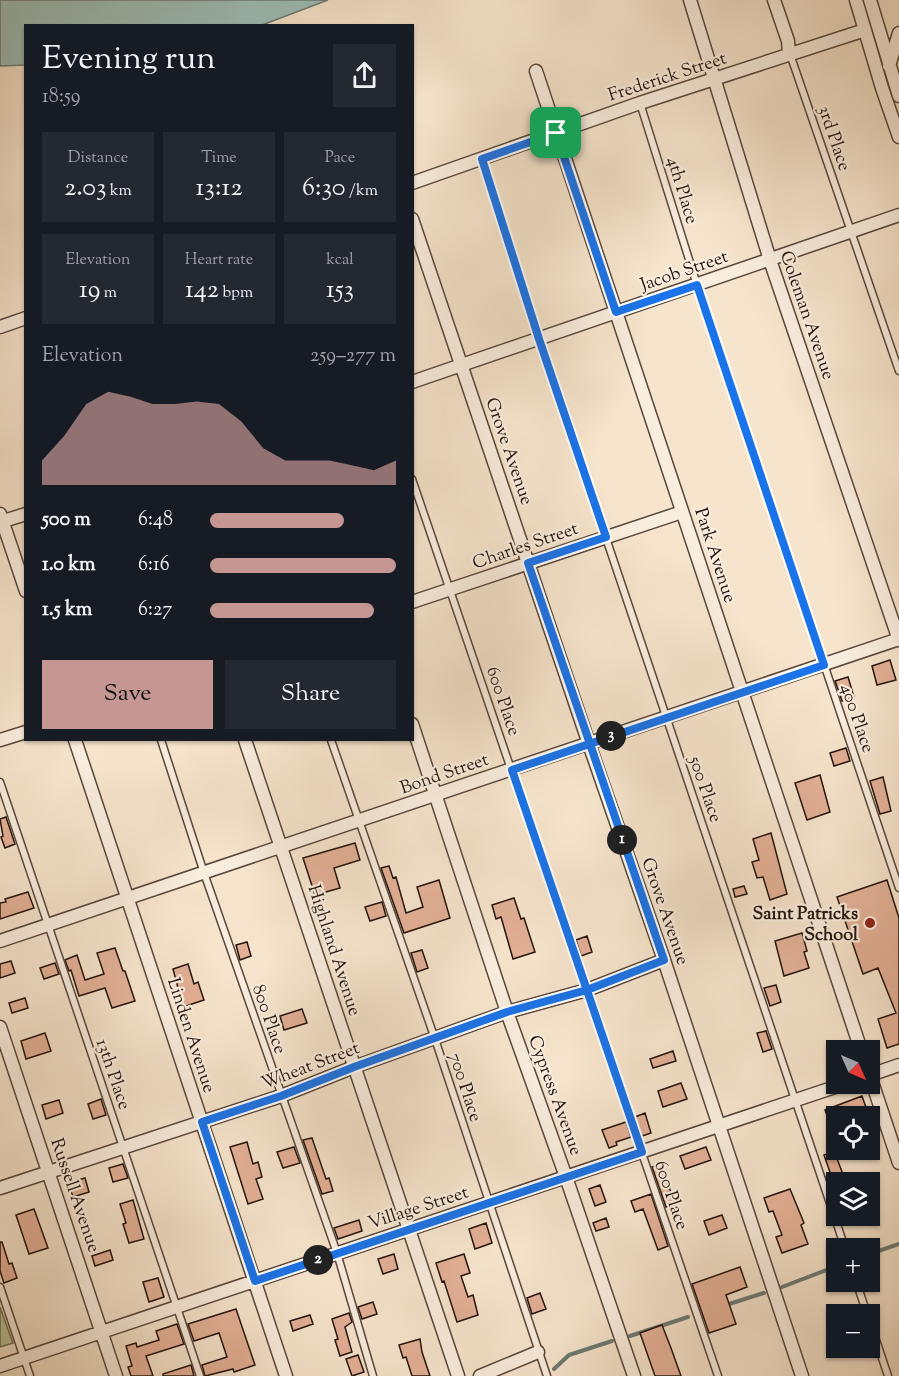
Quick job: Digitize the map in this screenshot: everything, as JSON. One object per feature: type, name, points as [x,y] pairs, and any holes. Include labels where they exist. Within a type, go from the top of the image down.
[{"type":"street","name":"Coleman Avenue","points":[[690,0],[770,260],[899,640]]},
{"type":"street","points":[[774,0],[788,41],[789,54]]},
{"type":"street","points":[[856,0],[899,136]]},
{"type":"street","points":[[870,0],[899,96]]},
{"type":"street","name":"Frederick Street","points":[[414,182],[640,104],[865,30]]},
{"type":"street","points":[[889,68],[899,33]]},
{"type":"street","name":"Park Avenue","points":[[536,71],[858,1040]]},
{"type":"street","name":"Jacob Street","points":[[414,381],[899,215]]},
{"type":"street","name":"Grove Avenue","points":[[414,225],[664,960],[802,1376]]},
{"type":"street","points":[[0,327],[24,319]]},
{"type":"street","name":"Charles Street","points":[[414,601],[682,512]]},
{"type":"street","points":[[24,514],[1,519],[24,585]]},
{"type":"street","name":"Bond Street","points":[[0,941],[899,640]]},
{"type":"street","name":"Cypress Avenue","points":[[414,730],[507,1012],[634,1376]]},
{"type":"street","points":[[0,740],[24,733]]},
{"type":"street","name":"Linden Avenue","points":[[75,741],[286,1376]]},
{"type":"street","name":"Highland Avenue","points":[[245,741],[458,1376]]},
{"type":"street","name":"Wheat Street","points":[[0,1188],[281,1096],[507,1012],[587,990],[664,960]]},
{"type":"street","name":"Russell Avenue","points":[[0,1027],[116,1376]]},
{"type":"street","points":[[880,1072],[899,1065]]},
{"type":"street","name":"Village Street","points":[[0,1366],[826,1090]]},
{"type":"street","points":[[876,1094],[899,1163]]},
{"type":"street","points":[[480,1376],[538,1352]]},
{"type":"lane","name":"3rd Place","points":[[789,54],[899,371]]},
{"type":"lane","name":"4th Place","points":[[640,104],[697,285]]},
{"type":"lane","name":"500 Place","points":[[482,159],[539,339],[842,1238]]},
{"type":"lane","name":"400 Place","points":[[697,285],[899,888]]},
{"type":"lane","name":"600 Place","points":[[414,485],[718,1376]]},
{"type":"lane","name":"800 Place","points":[[161,741],[204,873],[337,1253],[373,1376]]},
{"type":"lane","name":"700 Place","points":[[331,741],[435,1039],[547,1376]]},
{"type":"lane","name":"13th Place","points":[[0,782],[200,1376]]},
{"type":"lane","points":[[0,1287],[30,1376]]},
{"type":"lane","points":[[880,1352],[888,1376]]},
{"type":"green space","points":[[0,1307],[13,1343],[0,1347]]},
{"type":"water","points":[[0,0],[328,0],[265,24],[24,24],[24,65],[0,66]]},
{"type":"building","points":[[890,660],[896,680],[877,685],[872,666]]},
{"type":"building","points":[[848,677],[854,697],[842,701],[835,681]]},
{"type":"building","points":[[846,748],[850,761],[834,766],[830,753]]},
{"type":"building","points":[[820,775],[830,812],[807,820],[795,783]]},
{"type":"building","points":[[883,777],[891,811],[880,814],[870,781]]},
{"type":"building","points":[[6,817],[15,844],[5,848],[1,837],[3,836],[0,819]]},
{"type":"building","points":[[771,833],[787,894],[770,900],[763,877],[757,878],[752,862],[759,860],[753,839]]},
{"type":"building","points":[[355,843],[360,860],[334,868],[340,888],[315,895],[303,858]]},
{"type":"building","points":[[389,866],[393,878],[396,877],[406,913],[423,907],[417,887],[439,880],[450,918],[404,933],[381,868]]},
{"type":"building","name":"Saint Patricks School","points":[[887,880],[899,918],[899,1044],[887,1048],[878,1019],[896,1013],[878,968],[863,974],[837,897]]},
{"type":"building","points":[[744,886],[747,894],[735,897],[733,889]]},
{"type":"building","points":[[28,892],[34,908],[0,919],[0,903],[6,902],[5,899]]},
{"type":"building","points":[[514,898],[521,919],[524,918],[535,952],[513,959],[501,917],[496,919],[492,905]]},
{"type":"building","points":[[382,902],[386,916],[370,921],[365,907]]},
{"type":"building","points":[[802,933],[809,968],[784,976],[775,941]]},
{"type":"building","points":[[587,936],[592,952],[581,956],[576,940]]},
{"type":"building","points":[[247,942],[251,956],[240,960],[236,945]]},
{"type":"building","points":[[115,948],[135,1001],[112,1008],[105,988],[79,996],[71,970],[69,971],[65,960],[77,955],[85,980],[104,974],[97,953]]},
{"type":"building","points":[[422,950],[428,968],[417,972],[411,953]]},
{"type":"building","points":[[11,961],[15,973],[0,978],[0,964]]},
{"type":"building","points":[[55,963],[59,974],[44,979],[40,968]]},
{"type":"building","points":[[188,964],[194,984],[198,982],[204,1000],[183,1007],[173,969]]},
{"type":"building","points":[[776,985],[781,1002],[770,1006],[764,988]]},
{"type":"building","points":[[25,998],[28,1008],[12,1013],[9,1003]]},
{"type":"building","points":[[302,1009],[307,1023],[284,1030],[280,1016]]},
{"type":"building","points":[[766,1031],[772,1049],[763,1052],[757,1033]]},
{"type":"building","points":[[45,1033],[51,1051],[26,1059],[21,1041]]},
{"type":"building","points":[[673,1051],[676,1061],[653,1068],[650,1059]]},
{"type":"building","points":[[681,1083],[687,1099],[663,1107],[658,1091]]},
{"type":"building","points":[[862,1096],[866,1106],[836,1106]]},
{"type":"building","points":[[101,1099],[106,1115],[93,1119],[88,1104]]},
{"type":"building","points":[[59,1100],[63,1113],[46,1119],[42,1105]]},
{"type":"building","points":[[645,1113],[651,1133],[642,1136],[635,1117]]},
{"type":"building","points":[[626,1122],[631,1137],[616,1142],[617,1145],[609,1148],[602,1130]]},
{"type":"building","points":[[312,1138],[326,1179],[329,1178],[333,1191],[322,1194],[303,1140]]},
{"type":"building","points":[[247,1142],[253,1164],[258,1162],[262,1177],[256,1179],[263,1199],[248,1204],[230,1147]]},
{"type":"building","points":[[294,1147],[300,1163],[283,1168],[277,1152]]},
{"type":"building","points":[[706,1147],[711,1160],[685,1169],[680,1156]]},
{"type":"building","points":[[826,1154],[826,1160],[837,1160],[842,1172],[830,1172],[824,1155]]},
{"type":"building","points":[[123,1164],[128,1178],[113,1182],[109,1168]]},
{"type":"building","points":[[661,1164],[675,1204],[666,1207],[652,1167]]},
{"type":"building","points":[[85,1178],[89,1192],[73,1197],[68,1183]]},
{"type":"building","points":[[600,1185],[606,1202],[595,1206],[589,1189]]},
{"type":"building","points":[[790,1189],[804,1223],[801,1225],[808,1244],[782,1253],[776,1237],[782,1235],[773,1211],[769,1212],[764,1198]]},
{"type":"building","points":[[651,1194],[668,1246],[658,1250],[643,1209],[635,1212],[631,1201]]},
{"type":"building","points":[[133,1200],[144,1239],[129,1243],[120,1204]]},
{"type":"building","points":[[34,1209],[48,1248],[29,1254],[16,1215]]},
{"type":"building","points":[[722,1215],[727,1228],[709,1235],[704,1221]]},
{"type":"building","points":[[606,1218],[609,1227],[596,1231],[593,1223]]},
{"type":"building","points":[[359,1220],[362,1231],[338,1239],[334,1228]]},
{"type":"building","points":[[486,1223],[492,1243],[475,1249],[469,1229]]},
{"type":"building","points":[[0,1242],[2,1242],[9,1264],[12,1263],[17,1278],[4,1283],[0,1271]]},
{"type":"building","points":[[110,1250],[113,1260],[95,1266],[92,1256]]},
{"type":"building","points":[[394,1254],[398,1269],[383,1274],[378,1259]]},
{"type":"building","points":[[464,1254],[470,1273],[461,1276],[468,1297],[473,1295],[478,1315],[457,1322],[436,1263]]},
{"type":"building","points":[[740,1267],[747,1287],[726,1295],[736,1324],[709,1333],[692,1284]]},
{"type":"building","points":[[158,1278],[164,1297],[149,1302],[143,1282]]},
{"type":"building","points":[[540,1293],[546,1309],[532,1314],[527,1298]]},
{"type":"building","points":[[373,1302],[377,1314],[362,1319],[358,1307]]},
{"type":"building","points":[[236,1309],[255,1365],[234,1372],[233,1369],[205,1376],[202,1365],[227,1357],[219,1333],[194,1341],[188,1324]]},
{"type":"building","points":[[349,1313],[352,1322],[345,1327],[352,1352],[340,1356],[332,1319]]},
{"type":"building","points":[[310,1315],[313,1324],[293,1331],[290,1321]]},
{"type":"building","points":[[177,1324],[184,1344],[146,1356],[153,1376],[131,1376],[128,1367],[132,1366],[126,1346],[136,1343],[137,1347],[159,1340],[156,1331]]},
{"type":"building","points":[[662,1325],[681,1376],[655,1376],[640,1333]]},
{"type":"building","points":[[420,1339],[430,1376],[412,1376],[406,1357],[403,1358],[399,1345]]},
{"type":"building","points":[[358,1355],[364,1372],[352,1376],[346,1359]]},
{"type":"building","points":[[191,1365],[194,1376],[163,1376],[163,1374]]},
{"type":"waterway","points":[[880,1251],[899,1244]]},
{"type":"waterway","points":[[782,1287],[826,1270]]},
{"type":"waterway","points":[[726,1305],[764,1293]]},
{"type":"waterway","points":[[630,1336],[688,1317]]},
{"type":"waterway","points":[[554,1369],[569,1355],[612,1341]]},
{"type":"place","name":"Saint Patricks School","points":[[870,923]]},
{"type":"route","points":[[556,133],[482,159],[539,339],[606,537],[528,563],[589,744],[664,960],[587,990],[507,1012],[281,1096],[202,1122],[255,1281],[642,1152],[587,990],[512,770],[589,744],[666,718],[824,665],[697,285],[616,312],[556,133]]}]
